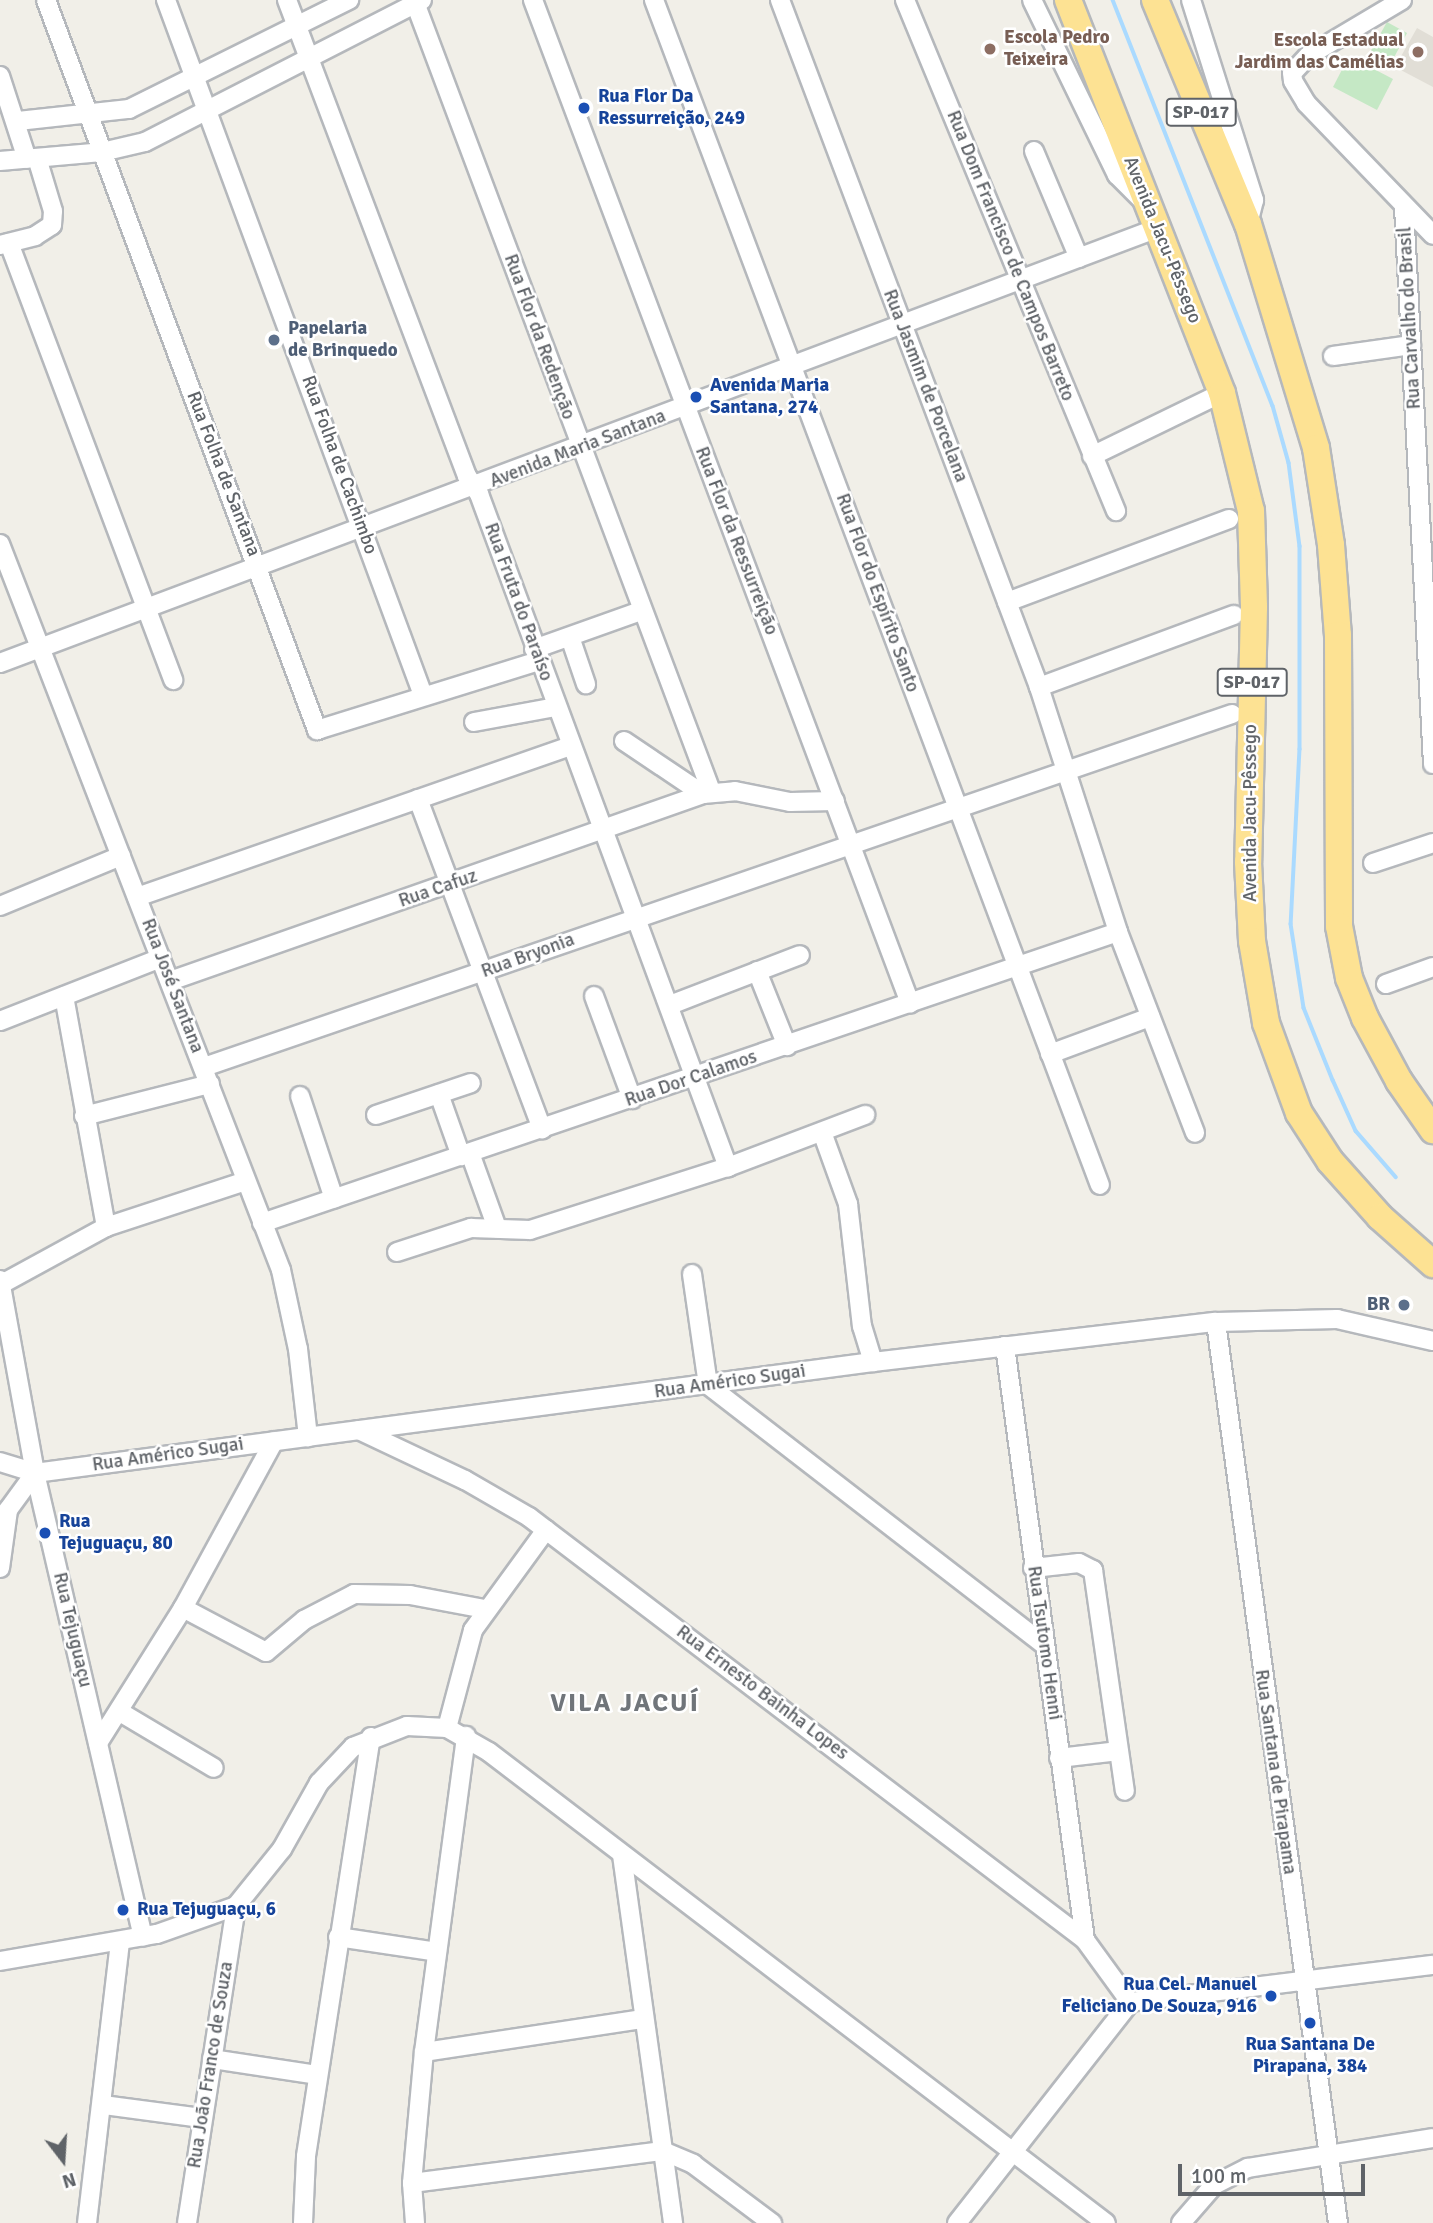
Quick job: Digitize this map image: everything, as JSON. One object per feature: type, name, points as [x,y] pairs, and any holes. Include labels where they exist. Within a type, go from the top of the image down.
[{"type":"highway","name":"Avenida Jacu-Pêssego","points":[[1068,0],[1155,229],[1222,393],[1251,511],[1254,607],[1248,862],[1252,941],[1266,1023],[1300,1113],[1330,1161],[1380,1217],[1433,1264]]},
{"type":"highway","name":"SP-017","points":[[1156,0],[1248,224],[1316,448],[1331,545],[1338,635],[1336,873],[1341,939],[1365,1018],[1399,1081],[1433,1130]]},
{"type":"street","name":"Rua Folha de Santana","points":[[46,0],[317,730],[537,655],[570,637],[641,611]]},
{"type":"street","name":"Rua Folha de Cachimbo","points":[[166,0],[423,695]]},
{"type":"street","name":"Rua Fruta do Paraíso","points":[[287,0],[475,488],[729,1167]]},
{"type":"street","points":[[18,121],[129,109],[349,0]]},
{"type":"street","name":"Rua Flor da Ressurreição","points":[[533,0],[910,1003]]},
{"type":"street","name":"Rua Flor do Espírito Santo","points":[[654,0],[1100,1185]]},
{"type":"street","name":"Rua Jasmim de Porcelana","points":[[780,0],[1039,687],[1069,772],[1118,932]]},
{"type":"street","name":"Rua Dom Francisco de Campos Barreto","points":[[905,0],[1116,511]]},
{"type":"street","points":[[1032,0],[1116,175],[1146,204]]},
{"type":"street","points":[[1402,0],[1308,56],[1292,73],[1306,103],[1433,237]]},
{"type":"street","points":[[0,161],[102,152],[145,142],[417,1]]},
{"type":"street","name":"Rua Flor da Redenção","points":[[417,1],[707,792]]},
{"type":"street","points":[[1192,1],[1254,200],[1248,224]]},
{"type":"street","points":[[0,76],[53,211],[52,225],[35,236],[4,244],[173,680]]},
{"type":"street","points":[[1034,151],[1079,258]]},
{"type":"street","name":"Rua Carvalho do Brasil","points":[[1404,207],[1433,764]]},
{"type":"street","name":"Avenida Maria Santana","points":[[0,663],[475,488],[1155,229]]},
{"type":"street","points":[[1404,243],[1433,237]]},
{"type":"street","points":[[1333,356],[1412,345]]},
{"type":"street","points":[[1092,456],[1222,393]]},
{"type":"street","points":[[1007,602],[1229,519]]},
{"type":"street","name":"Rua José Santana","points":[[0,544],[207,1075],[287,1293],[308,1437]]},
{"type":"street","points":[[1039,687],[1234,615]]},
{"type":"street","points":[[570,637],[586,684]]},
{"type":"street","points":[[474,722],[555,707]]},
{"type":"street","name":"Rua Bryonia","points":[[84,1116],[207,1075],[636,917],[1069,772],[1232,713]]},
{"type":"street","points":[[624,741],[707,792],[735,791],[790,802],[835,801]]},
{"type":"street","points":[[137,897],[570,746]]},
{"type":"street","name":"Rua Cafuz","points":[[170,981],[451,885],[707,792]]},
{"type":"street","points":[[418,799],[542,1129]]},
{"type":"street","points":[[1373,863],[1433,843]]},
{"type":"street","points":[[0,906],[121,856]]},
{"type":"street","points":[[1118,932],[1195,1133]]},
{"type":"street","name":"Rua Dor Calamos","points":[[262,1223],[1118,932]]},
{"type":"street","points":[[670,1005],[800,954]]},
{"type":"street","points":[[0,1021],[161,958]]},
{"type":"street","points":[[1386,984],[1433,967]]},
{"type":"street","points":[[757,971],[787,1046]]},
{"type":"street","points":[[64,996],[106,1227]]},
{"type":"street","points":[[594,996],[632,1099]]},
{"type":"street","points":[[1050,1054],[1150,1017]]},
{"type":"street","points":[[376,1115],[471,1083]]},
{"type":"street","points":[[439,1094],[497,1228]]},
{"type":"street","points":[[300,1096],[334,1199]]},
{"type":"street","points":[[397,1252],[471,1228],[530,1230],[729,1167],[865,1115]]},
{"type":"street","points":[[822,1132],[848,1204],[862,1326],[873,1362]]},
{"type":"street","points":[[0,1285],[106,1227],[246,1181]]},
{"type":"street","points":[[692,1274],[708,1385],[1043,1644]]},
{"type":"street","name":"Rua Tejuguaçu","points":[[0,1280],[36,1473],[143,1937]]},
{"type":"street","name":"Rua Américo Sugai","points":[[36,1473],[873,1362],[1216,1321],[1337,1319],[1430,1342]]},
{"type":"street","name":"Rua Santana de Pirapama","points":[[1216,1321],[1338,2223]]},
{"type":"street","name":"Rua Tsutomo Henni","points":[[1005,1346],[1043,1644],[1085,1940]]},
{"type":"street","name":"Rua Ernesto Bainha Lopes","points":[[359,1430],[466,1480],[546,1530],[1085,1940],[1130,2002]]},
{"type":"street","points":[[98,1743],[183,1608],[274,1441]]},
{"type":"street","points":[[0,1462],[36,1473],[8,1510],[0,1569]]},
{"type":"street","points":[[447,1728],[464,1654],[485,1609],[546,1530]]},
{"type":"street","points":[[1033,1568],[1079,1563],[1093,1570],[1125,1791]]},
{"type":"street","points":[[183,1608],[266,1652],[304,1620],[354,1594],[410,1595],[485,1609]]},
{"type":"street","points":[[120,1712],[214,1768]]},
{"type":"street","points":[[0,1961],[143,1937],[236,1906],[282,1849],[333,1764],[371,1737],[407,1726],[447,1728],[466,1737],[622,1854],[1107,2223]]},
{"type":"street","points":[[303,2223],[306,2156],[371,1737]]},
{"type":"street","points":[[415,2223],[412,2183],[424,2052],[466,1737]]},
{"type":"street","points":[[1059,1758],[1119,1751]]},
{"type":"street","points":[[622,1854],[673,2223]]},
{"type":"street","name":"Rua João Franco de Souza","points":[[187,2223],[236,1906]]},
{"type":"street","points":[[338,1937],[437,1952]]},
{"type":"street","points":[[87,2223],[104,2105],[120,1942]]},
{"type":"street","points":[[957,2223],[1130,2002],[1433,1965]]},
{"type":"street","points":[[424,2052],[643,2019]]},
{"type":"street","points":[[212,2059],[318,2075]]},
{"type":"street","points":[[104,2105],[202,2118]]},
{"type":"street","points":[[1181,2223],[1202,2195],[1228,2176],[1328,2154],[1433,2138]]},
{"type":"street","points":[[412,2183],[663,2151],[684,2158],[772,2223]]},
{"type":"shaded area","name":"Escola Estadual Jardim das Camélias","points":[[1417,28],[1433,37],[1433,87],[1395,67]]},
{"type":"green space","points":[[1387,22],[1407,33],[1390,65],[1369,54]]},
{"type":"green space","points":[[1349,56],[1393,79],[1377,110],[1333,87]]},
{"type":"waterway","points":[[1113,0],[1273,406],[1289,463],[1300,546],[1300,749],[1291,924],[1304,1008],[1333,1080],[1356,1131],[1396,1177]]},
{"type":"place","name":"Escola Pedro Teixeira","points":[[990,49]]},
{"type":"place","name":"Escola Estadual Jardim das Camélias","points":[[1418,52]]},
{"type":"place","name":"Rua Flor Da Ressurreição, 249","points":[[584,108]]},
{"type":"place","name":"Papelaria de Brinquedo","points":[[274,340]]},
{"type":"place","name":"Avenida Maria Santana, 274","points":[[696,397]]},
{"type":"place","name":"BR","points":[[1404,1305]]},
{"type":"place","name":"Rua Tejuguaçu, 80","points":[[45,1533]]},
{"type":"place","name":"Rua Tejuguaçu, 6","points":[[123,1910]]},
{"type":"place","name":"Rua Cel. Manuel Feliciano De Souza, 916","points":[[1271,1996]]},
{"type":"place","name":"Rua Santana De Pirapana, 384","points":[[1310,2023]]},
{"type":"district","name":"VILA JACUÍ","points":[[625,1704]]}]
